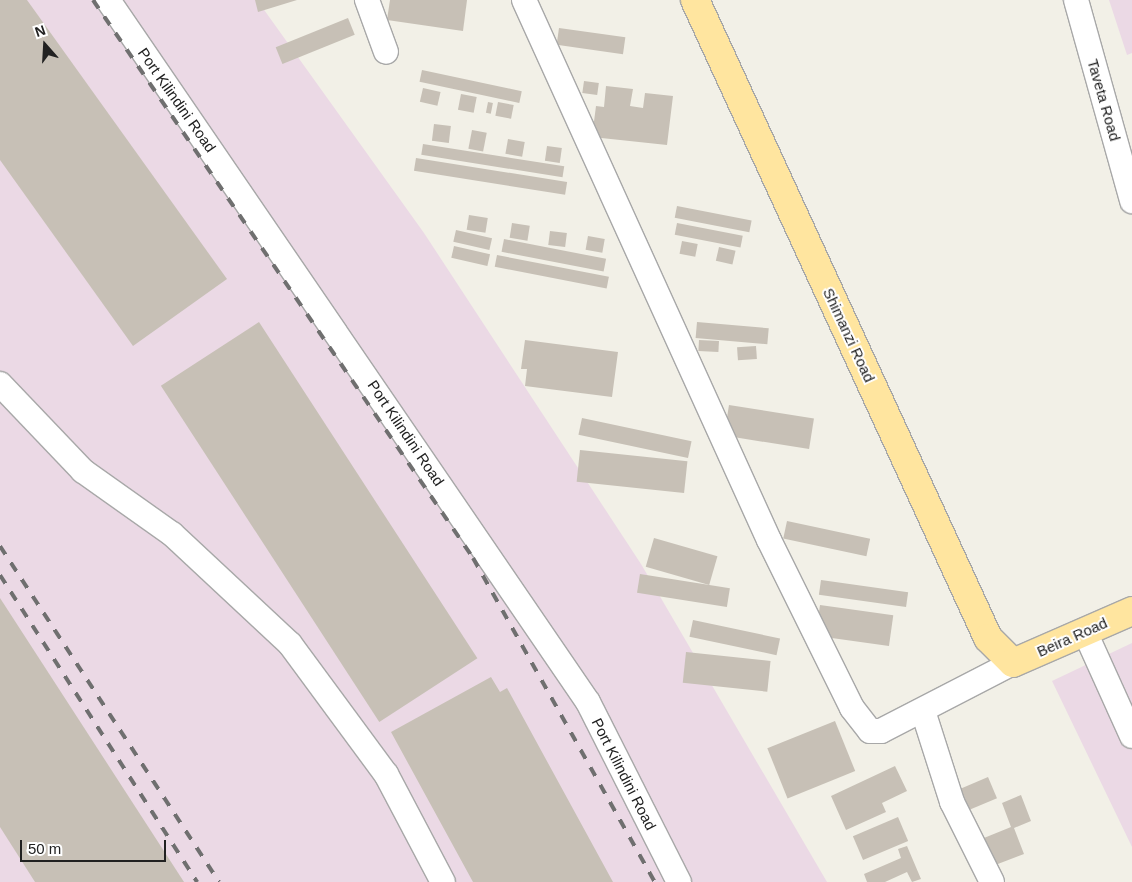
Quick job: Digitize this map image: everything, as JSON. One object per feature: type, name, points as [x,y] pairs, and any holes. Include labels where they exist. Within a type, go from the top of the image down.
[{"type":"main road","name":"Shimanzi Road","points":[[695,0],[988,638],[1013,664]]},
{"type":"main road","name":"Beira Road","points":[[1013,664],[1132,611]]},
{"type":"street","name":"Port Kilindini Road","points":[[108,0],[588,702],[679,882]]},
{"type":"street","points":[[367,0],[386,52]]},
{"type":"street","points":[[524,0],[845,699],[870,731],[881,731],[1013,664]]},
{"type":"street","name":"Taveta Road","points":[[1076,0],[1132,200]]},
{"type":"street","points":[[0,384],[83,471],[172,534],[290,644],[386,774],[443,882]]},
{"type":"street","points":[[1084,632],[1132,736]]},
{"type":"street","points":[[923,711],[952,802],[992,882]]},
{"type":"shaded area","points":[[0,0],[257,0],[424,233],[641,564],[827,882],[0,882]]},
{"type":"shaded area","points":[[1109,0],[1132,0],[1132,53],[1127,55]]},
{"type":"shaded area","points":[[1132,643],[1132,847],[1052,681]]},
{"type":"building","points":[[0,0],[27,0],[227,279],[133,346],[0,160]]},
{"type":"building","points":[[255,0],[297,0],[258,12]]},
{"type":"building","points":[[390,0],[467,0],[463,31],[387,20]]},
{"type":"building","points":[[348,18],[355,35],[282,64],[276,47]]},
{"type":"building","points":[[559,28],[625,37],[623,54],[557,45]]},
{"type":"building","points":[[422,70],[522,91],[519,103],[420,82]]},
{"type":"building","points":[[584,81],[599,83],[597,95],[582,93]]},
{"type":"building","points":[[606,86],[633,89],[630,106],[643,108],[645,93],[673,96],[667,145],[592,137],[596,106],[604,107]]},
{"type":"building","points":[[423,88],[441,92],[437,106],[420,102]]},
{"type":"building","points":[[461,94],[477,97],[474,113],[458,110]]},
{"type":"building","points":[[488,102],[493,103],[491,114],[486,113]]},
{"type":"building","points":[[498,102],[514,105],[511,119],[495,116]]},
{"type":"building","points":[[434,124],[451,126],[449,143],[432,141]]},
{"type":"building","points":[[472,130],[487,133],[483,152],[468,149]]},
{"type":"building","points":[[508,139],[525,142],[522,157],[505,154]]},
{"type":"building","points":[[423,144],[564,166],[563,177],[421,155]]},
{"type":"building","points":[[547,146],[562,148],[560,163],[545,161]]},
{"type":"building","points":[[416,158],[567,182],[565,195],[414,171]]},
{"type":"building","points":[[677,206],[752,221],[749,232],[675,218]]},
{"type":"building","points":[[469,215],[488,218],[485,233],[467,230]]},
{"type":"building","points":[[512,223],[530,226],[527,241],[510,238]]},
{"type":"building","points":[[677,223],[743,236],[740,248],[675,235]]},
{"type":"building","points":[[456,230],[492,238],[489,250],[453,242]]},
{"type":"building","points":[[550,231],[567,233],[565,247],[548,245]]},
{"type":"building","points":[[588,236],[605,239],[602,253],[586,250]]},
{"type":"building","points":[[504,239],[606,259],[604,272],[502,252]]},
{"type":"building","points":[[682,241],[698,244],[695,257],[680,254]]},
{"type":"building","points":[[454,246],[490,254],[487,266],[451,258]]},
{"type":"building","points":[[719,247],[736,251],[732,264],[716,261]]},
{"type":"building","points":[[497,255],[609,277],[607,289],[495,267]]},
{"type":"building","points":[[259,322],[477,658],[379,722],[161,386]]},
{"type":"building","points":[[697,322],[769,328],[767,344],[696,338]]},
{"type":"building","points":[[525,340],[618,352],[612,397],[525,386],[527,369],[521,369]]},
{"type":"building","points":[[699,340],[719,341],[718,352],[698,351]]},
{"type":"building","points":[[756,346],[757,359],[738,360],[737,347]]},
{"type":"building","points":[[729,405],[814,418],[809,449],[724,436]]},
{"type":"building","points":[[582,418],[692,441],[688,458],[578,435]]},
{"type":"building","points":[[580,450],[687,461],[684,493],[577,482]]},
{"type":"building","points":[[787,521],[870,539],[866,556],[783,539]]},
{"type":"building","points":[[654,538],[717,556],[709,585],[646,567]]},
{"type":"building","points":[[640,574],[730,588],[727,607],[637,593]]},
{"type":"building","points":[[821,580],[908,592],[906,607],[819,595]]},
{"type":"building","points":[[0,598],[184,882],[35,882],[0,827]]},
{"type":"building","points":[[820,605],[893,615],[889,646],[816,636]]},
{"type":"building","points":[[693,620],[780,639],[777,655],[689,637]]},
{"type":"building","points":[[686,652],[771,661],[767,692],[683,683]]},
{"type":"building","points":[[491,677],[500,692],[507,688],[613,882],[473,882],[391,732]]},
{"type":"building","points":[[835,721],[855,771],[788,798],[767,748]]},
{"type":"building","points":[[895,766],[907,791],[882,803],[886,812],[846,830],[831,796]]},
{"type":"building","points":[[988,777],[997,798],[965,812],[956,791]]},
{"type":"building","points":[[1021,795],[1031,821],[1014,828],[1024,854],[990,867],[979,840],[1011,827],[1002,803]]},
{"type":"building","points":[[898,817],[908,841],[863,860],[853,836]]},
{"type":"building","points":[[907,846],[921,879],[912,882],[907,872],[885,882],[867,882],[864,874],[901,858],[898,849]]},
{"type":"railway","points":[[93,0],[473,558],[655,882]]},
{"type":"railway","points":[[0,546],[219,882]]},
{"type":"railway","points":[[0,575],[197,882]]}]
